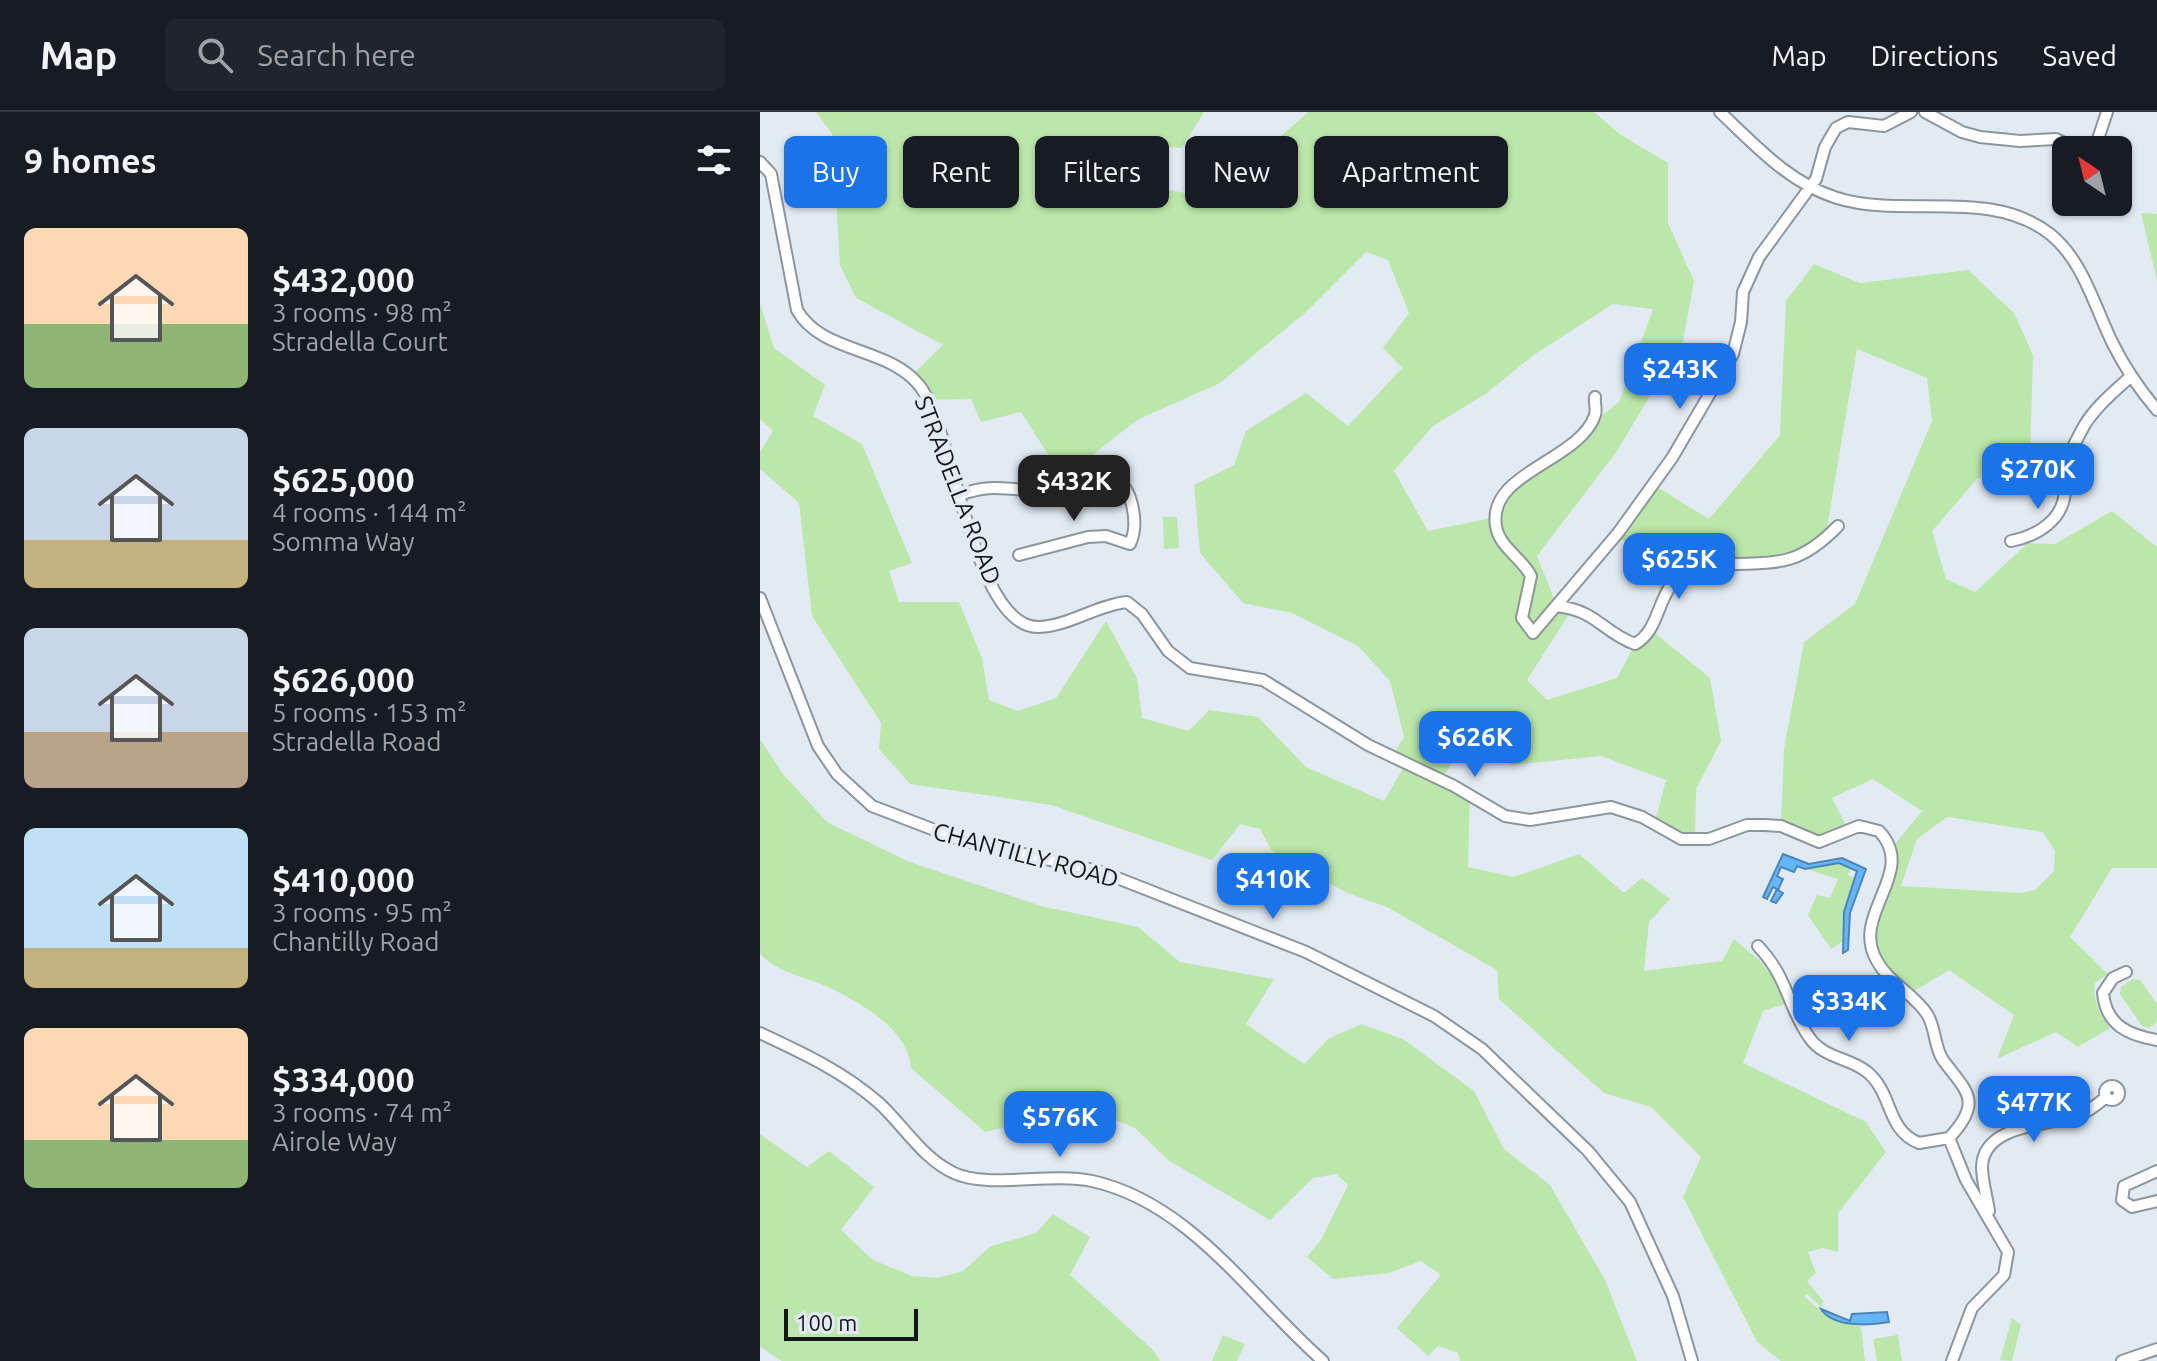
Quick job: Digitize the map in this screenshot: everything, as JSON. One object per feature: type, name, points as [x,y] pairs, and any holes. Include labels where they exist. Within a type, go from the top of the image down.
[{"type":"street","points":[[1720,112],[1785,172],[1811,188],[1857,202],[1997,211],[2015,215],[2042,228],[2060,244],[2079,269],[2131,376],[2157,410]]},
{"type":"street","points":[[1595,400],[1593,419],[1573,441],[1516,482],[1501,496],[1497,506],[1495,524],[1500,537],[1524,565],[1532,580],[1523,623],[1533,633],[1637,509],[1672,458],[1733,354],[1741,322],[1743,292],[1759,257],[1811,188],[1836,128],[1848,117],[1884,126],[1911,112]]},
{"type":"street","points":[[1925,112],[1962,132],[1980,137],[2020,141],[2052,139]]},
{"type":"street","points":[[2099,136],[2107,112]]},
{"type":"street","name":"STRADELLA ROAD","points":[[760,162],[771,174],[793,299],[803,319],[822,336],[899,367],[922,388],[959,495],[1003,606],[1017,622],[1039,627],[1127,602],[1142,614],[1168,651],[1190,668],[1263,680],[1275,685],[1368,745],[1454,786],[1505,816],[1530,820],[1611,807],[1642,817],[1681,839],[1695,841],[1747,825],[1781,826],[1819,842],[1859,826],[1879,831],[1892,848],[1894,859],[1875,910],[1874,958],[1927,1014],[1941,1057],[1964,1085],[1969,1098],[1966,1111],[1949,1138]]},
{"type":"street","points":[[2011,541],[2029,538],[2051,523],[2065,488],[2062,474],[2095,411],[2131,376]]},
{"type":"street","points":[[959,495],[995,485],[1051,489],[1097,475],[1106,476],[1124,486],[1129,496],[1135,534],[1130,544],[1106,536],[1088,537],[1019,555]]},
{"type":"street","points":[[1557,606],[1573,608],[1597,618],[1615,634],[1635,644],[1651,630],[1663,593],[1699,565],[1786,563],[1825,540],[1838,526]]},
{"type":"street","name":"CHANTILLY ROAD","points":[[760,598],[818,746],[837,774],[872,806],[958,839],[1102,872],[1306,952],[1434,1016],[1482,1049],[1588,1151],[1630,1202],[1673,1296],[1692,1361]]},
{"type":"street","points":[[1758,946],[1780,973],[1811,1042],[1823,1053],[1866,1071],[1888,1102],[1897,1130],[1919,1143],[1949,1138],[1966,1180],[2008,1252],[2004,1275],[1972,1308],[1952,1361]]},
{"type":"street","points":[[2126,972],[2113,978],[2103,993],[2108,1015],[2116,1025],[2134,1035],[2157,1040]]},
{"type":"street","points":[[760,1033],[850,1079],[881,1105],[937,1164],[957,1175],[978,1179],[1062,1176],[1132,1195],[1163,1212],[1196,1235],[1323,1361]]},
{"type":"street","points":[[1990,1217],[1982,1165],[1987,1150],[1997,1139],[2013,1131],[2077,1116],[2106,1097]]},
{"type":"street","points":[[2157,1171],[2124,1186],[2121,1193],[2122,1200],[2132,1207],[2157,1201]]},
{"type":"street","points":[[2122,1361],[2157,1349]]},
{"type":"green space","points":[[816,112],[1204,112],[1189,136],[1185,136],[1182,148],[1169,147],[1169,136],[1035,136],[1035,208],[1169,208],[1169,190],[1185,193],[1185,208],[1298,208],[1298,136],[1281,136],[1308,112],[1594,112],[1621,135],[1668,163],[1668,223],[1694,281],[1683,341],[1617,451],[1537,556],[1557,606],[1573,608],[1527,680],[1547,700],[1617,678],[1635,644],[1651,630],[1710,678],[1721,741],[1696,789],[1695,841],[1654,825],[1666,780],[1601,756],[1512,765],[1465,738],[1442,780],[1470,796],[1468,867],[1514,877],[1579,854],[1624,893],[1642,878],[1670,899],[1649,922],[1644,971],[1722,961],[1734,939],[1760,961],[1781,987],[1788,1003],[1763,1011],[1743,1063],[1866,1122],[1886,1152],[1838,1213],[1838,1252],[1823,1248],[1808,1252],[1816,1273],[1807,1281],[1824,1302],[1821,1307],[1807,1294],[1804,1296],[1831,1320],[1861,1327],[1865,1361],[1781,1361],[1757,1342],[1683,1197],[1701,1157],[1651,1107],[1604,1093],[1499,999],[1497,970],[1387,907],[1347,893],[1271,850],[1260,829],[1240,824],[1212,860],[1051,805],[910,784],[879,749],[881,723],[812,616],[799,503],[760,469],[760,452],[773,431],[760,419],[760,303],[774,348],[825,385],[813,416],[862,444],[912,563],[889,571],[899,602],[959,602],[982,658],[989,700],[1018,711],[1056,698],[1106,621],[1137,678],[1142,718],[1189,731],[1209,710],[1258,717],[1306,767],[1384,801],[1406,763],[1392,756],[1404,737],[1390,681],[1358,646],[1292,613],[1243,603],[1200,553],[1194,485],[1234,465],[1246,431],[1306,393],[1348,426],[1402,368],[1383,348],[1409,313],[1388,260],[1366,252],[1306,312],[1220,383],[1137,420],[1063,478],[1021,412],[981,422],[971,399],[927,400],[911,376],[943,345],[856,298],[840,265],[837,208],[887,208],[887,136],[832,136]],"holes":[[[1613,304],[1653,309],[1619,402],[1501,496],[1496,517],[1428,531],[1394,471],[1432,427],[1488,392],[1535,354]]]},
{"type":"green space","points":[[2141,213],[2157,214],[2157,281]]},
{"type":"green space","points":[[1814,264],[1860,283],[1968,270],[2014,313],[2033,355],[2030,457],[1977,479],[1932,531],[1946,579],[1975,592],[2028,543],[2055,544],[2112,511],[2157,547],[2157,868],[2112,868],[2070,937],[2108,974],[2095,983],[2095,996],[2110,1028],[2078,1047],[2056,1032],[1997,1059],[2014,1015],[1949,970],[1908,995],[1883,965],[1876,945],[1876,930],[1895,873],[1896,843],[1922,811],[1873,779],[1832,798],[1845,823],[1819,842],[1781,826],[1784,749],[1804,642],[1855,604],[1932,421],[1927,378],[1857,349],[1825,540],[1786,563],[1699,565],[1663,593],[1618,533],[1654,485],[1709,519],[1780,435],[1786,301]],"holes":[[[1947,817],[2043,832],[2055,851],[2054,871],[2035,890],[2021,893],[1901,886],[1917,839]]]},
{"type":"green space","points":[[1163,517],[1177,517],[1179,548],[1164,549]]},
{"type":"green space","points":[[760,739],[783,774],[827,822],[907,861],[1041,906],[1138,927],[1180,962],[1274,979],[1246,1024],[1304,1064],[1328,1039],[1361,1024],[1403,1039],[1474,1091],[1504,1149],[1550,1185],[1605,1280],[1637,1361],[1460,1361],[1458,1353],[1438,1346],[1428,1356],[1397,1328],[1441,1275],[1421,1261],[1389,1273],[1333,1279],[1307,1257],[1321,1240],[1348,1185],[1336,1174],[1313,1178],[1270,1220],[1168,1160],[1135,1128],[1084,1107],[985,1132],[911,1068],[902,1041],[880,1018],[826,986],[782,970],[760,954]]},
{"type":"green space","points":[[1839,863],[1851,869],[1848,875],[1854,878],[1844,912],[1842,942],[1831,949],[1808,915],[1817,895],[1830,898],[1838,879],[1806,869]]},
{"type":"green space","points":[[2133,979],[2140,980],[2157,1004],[2157,1022],[2149,1028],[2142,1026],[2120,994],[2121,987]]},
{"type":"green space","points":[[760,1134],[807,1167],[829,1151],[874,1187],[841,1230],[873,1260],[912,1276],[938,1278],[963,1271],[991,1246],[1036,1233],[1053,1214],[1090,1237],[1070,1275],[1153,1350],[1160,1361],[782,1361],[760,1347]]},
{"type":"green space","points":[[2012,1318],[2021,1325],[2012,1361],[2000,1360]]},
{"type":"green space","points":[[1223,1335],[1245,1344],[1237,1361],[1212,1361]]},
{"type":"green space","points":[[1898,1335],[1902,1361],[1877,1361],[1873,1339]]},
{"type":"water","points":[[1783,854],[1809,864],[1842,858],[1866,869],[1850,913],[1848,950],[1843,953],[1844,912],[1857,871],[1839,863],[1805,869],[1797,866],[1794,872],[1781,867],[1777,876],[1783,879],[1778,890],[1783,893],[1776,903],[1771,901],[1777,889],[1773,887],[1767,899],[1763,897]]},
{"type":"water","points":[[1821,1309],[1850,1321],[1852,1314],[1887,1312],[1889,1322],[1842,1322],[1826,1315]]}]
